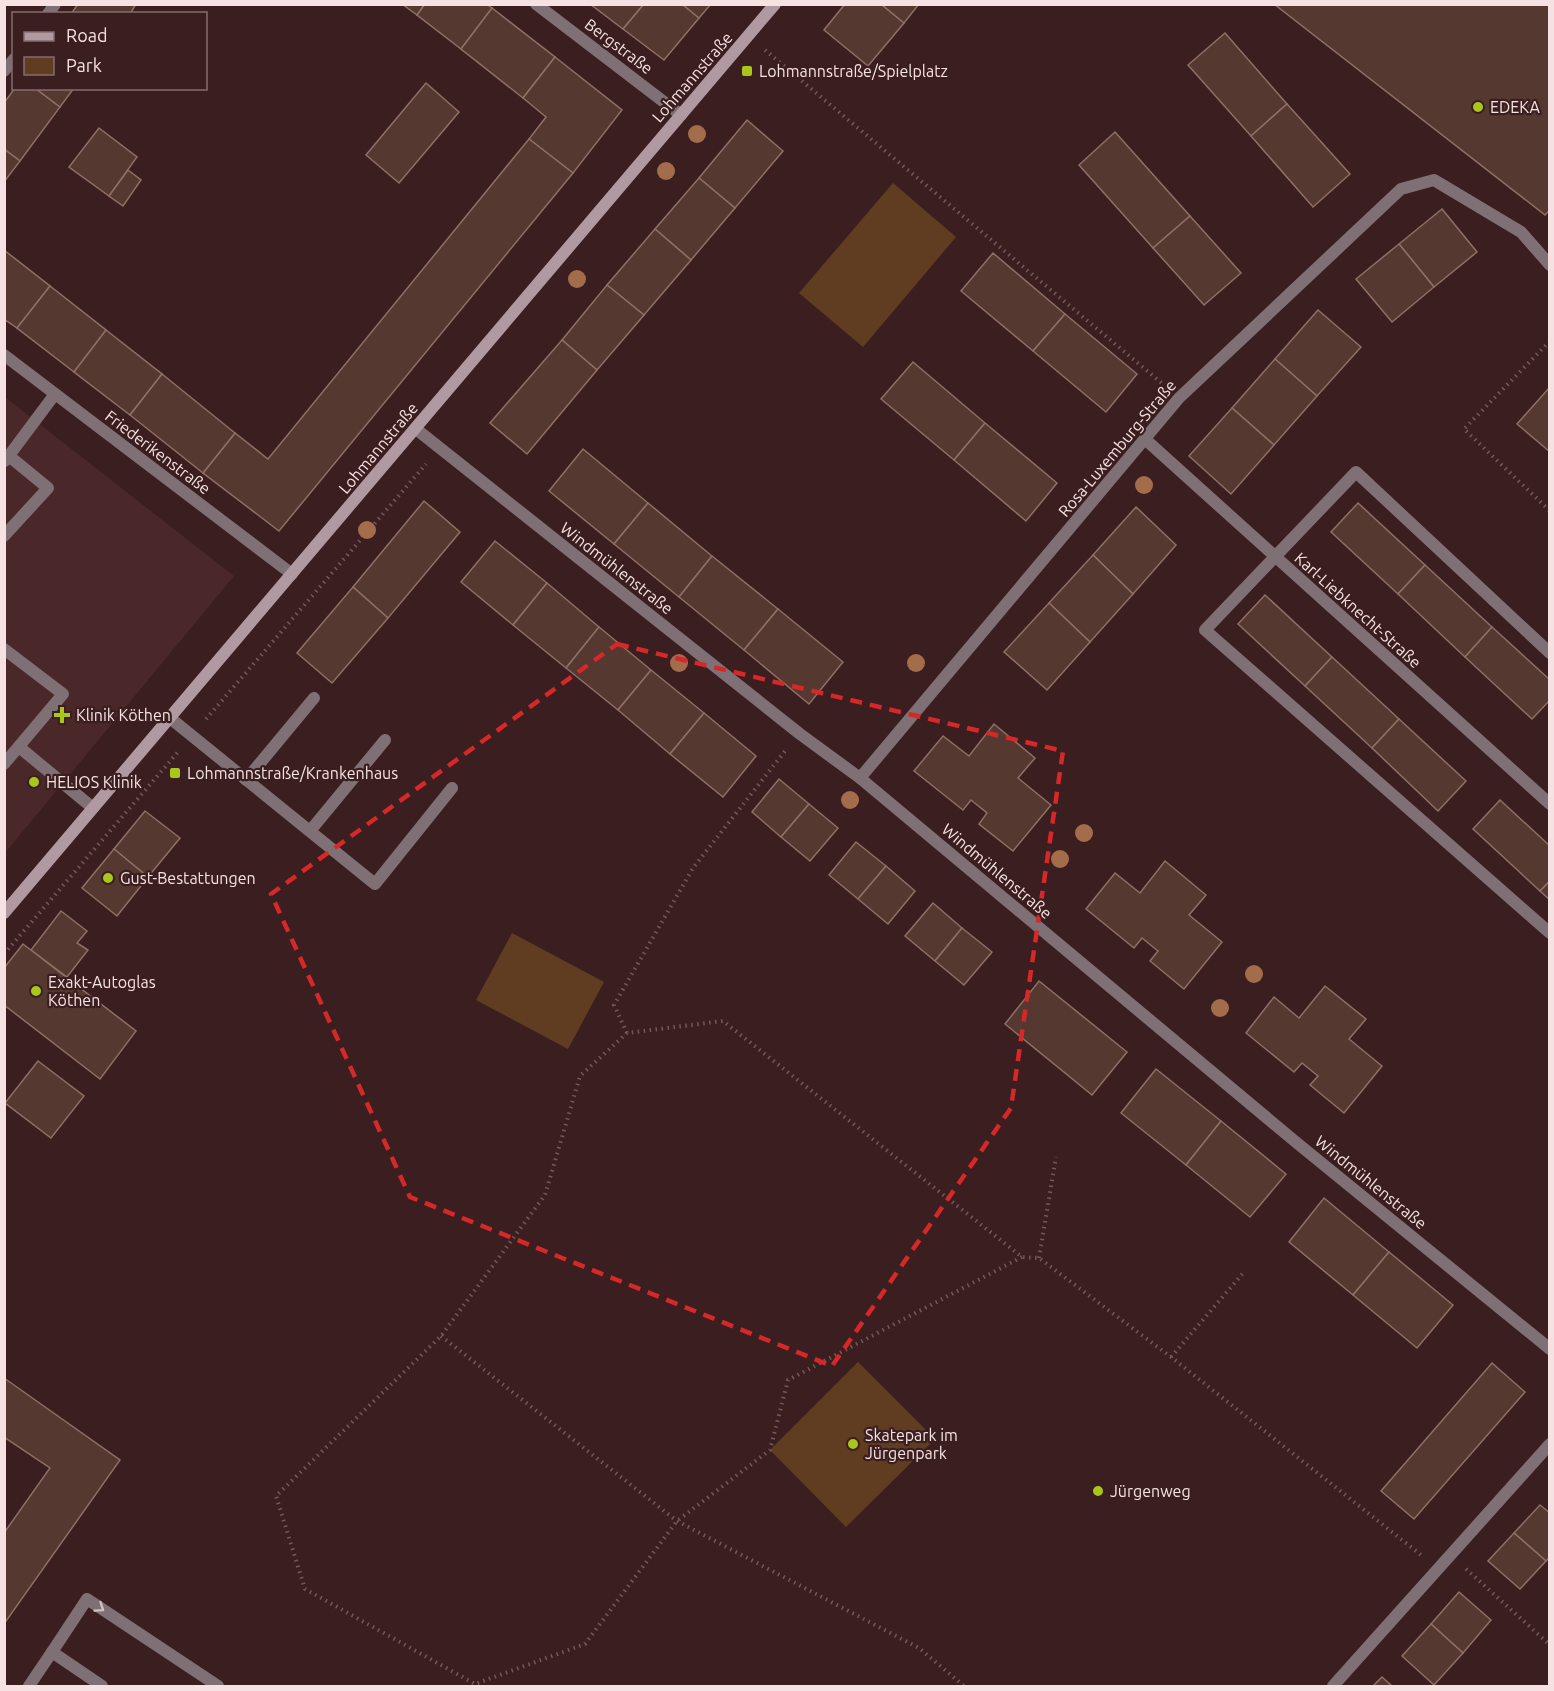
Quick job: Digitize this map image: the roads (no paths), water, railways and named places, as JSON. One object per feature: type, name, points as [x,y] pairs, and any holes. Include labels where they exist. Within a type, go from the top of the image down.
[{"type":"main road","name":"Lohmannstraße","points":[[4,913],[776,4]]},
{"type":"street","name":"Bergstraße","points":[[536,4],[681,115]]},
{"type":"street","name":"Rosa-Luxemburg-Straße","points":[[860,778],[1179,398],[1401,189],[1434,180],[1521,232],[1550,265]]},
{"type":"street","name":"Friederikenstraße","points":[[4,355],[292,574]]},
{"type":"street","points":[[4,536],[48,488],[7,459],[56,394]]},
{"type":"street","name":"Windmühlenstraße","points":[[416,429],[800,734],[860,778],[1297,1143],[1550,1349]]},
{"type":"street","name":"Karl-Liebknecht-Straße","points":[[1146,440],[1550,804]]},
{"type":"street","points":[[1550,653],[1356,472],[1205,630],[1550,933]]},
{"type":"street","points":[[4,649],[63,694],[4,764]]},
{"type":"street","points":[[246,780],[314,698]]},
{"type":"street","points":[[170,718],[375,884],[452,788]]},
{"type":"street","points":[[310,831],[385,740]]},
{"type":"street","points":[[19,747],[93,808]]},
{"type":"street","points":[[1334,1686],[1550,1444]]},
{"type":"street","points":[[29,1686],[87,1599],[218,1686]]},
{"type":"street","points":[[52,1652],[102,1686]]},
{"type":"place","name":"Lohmannstraße/Spielplatz","points":[[747,71]]},
{"type":"place","name":"EDEKA","points":[[1478,107]]},
{"type":"place","name":"Klinik Köthen","points":[[62,715]]},
{"type":"place","name":"Lohmannstraße/Krankenhaus","points":[[175,773]]},
{"type":"place","name":"HELIOS Klinik","points":[[34,782]]},
{"type":"place","name":"Gust-Bestattungen","points":[[108,878]]},
{"type":"place","name":"Exakt-Autoglas Köthen","points":[[36,991]]},
{"type":"place","name":"Skatepark im Jürgenpark","points":[[853,1444]]},
{"type":"place","name":"Jürgenweg","points":[[1098,1491]]}]
